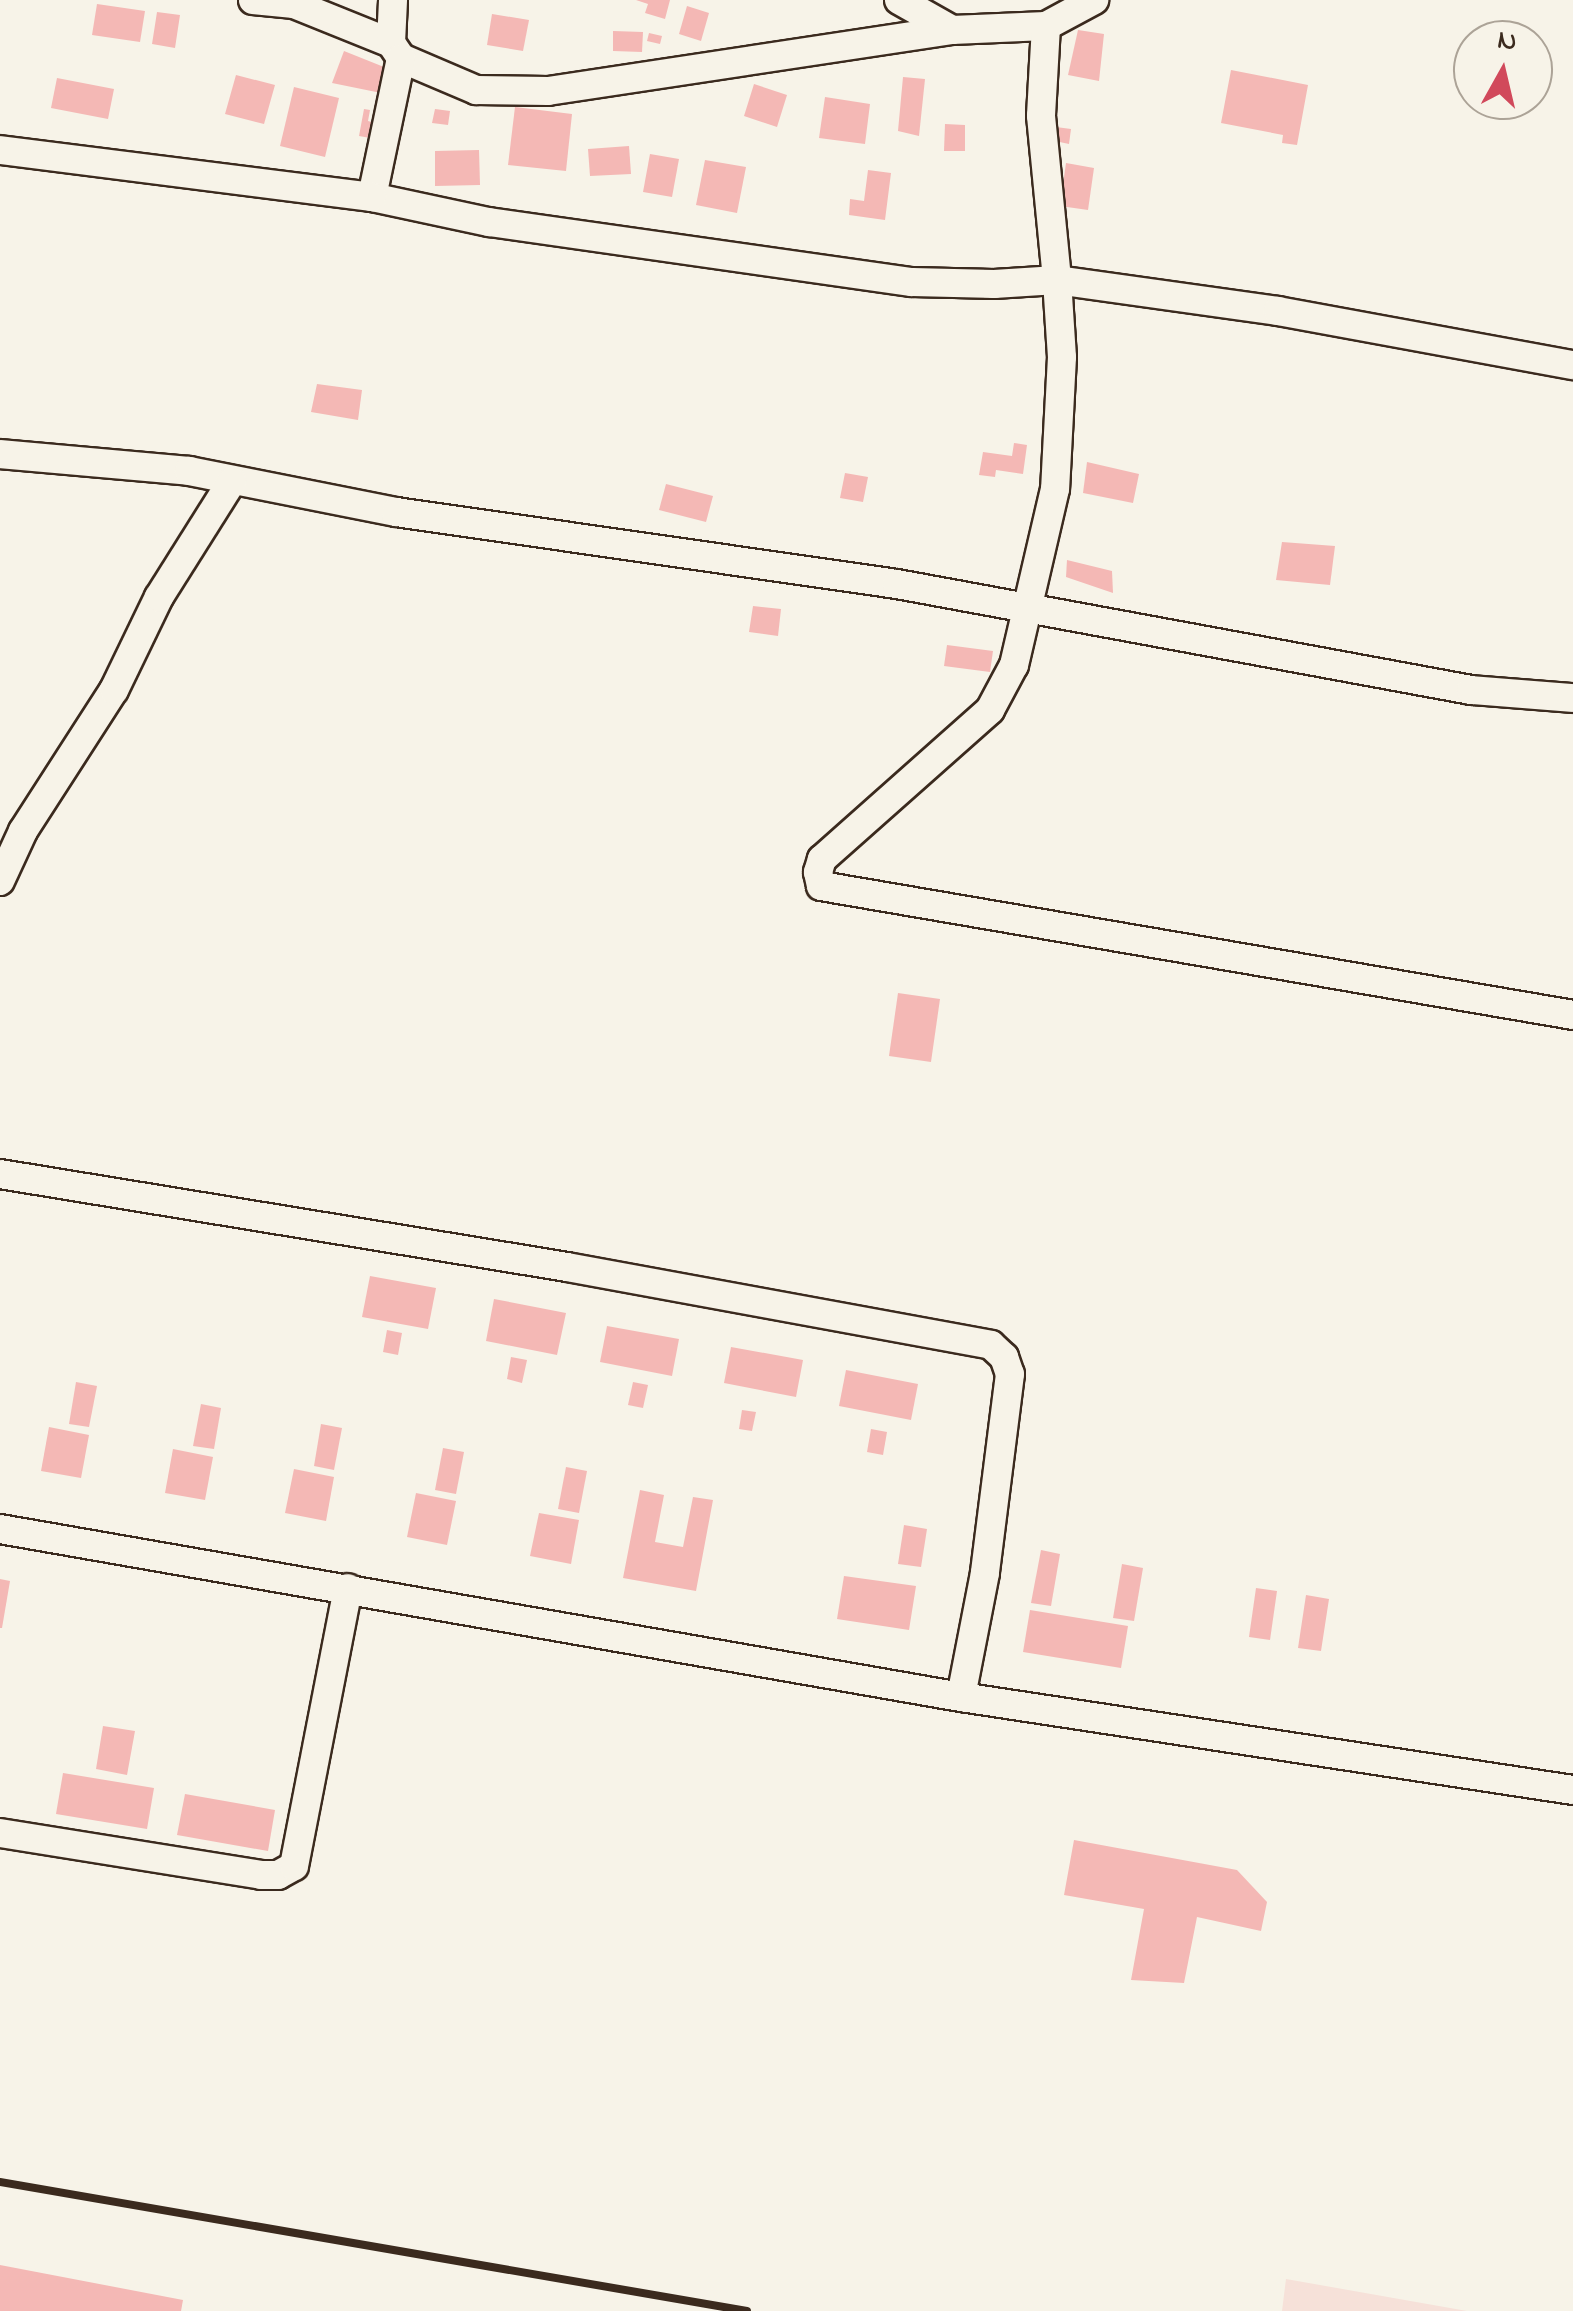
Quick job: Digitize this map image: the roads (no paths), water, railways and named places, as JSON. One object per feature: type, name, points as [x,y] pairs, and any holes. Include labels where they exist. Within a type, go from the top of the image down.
[{"type":"street","points":[[253,0],[294,4],[476,90],[548,91],[952,30],[1046,26],[1094,0]]},
{"type":"street","points":[[372,197],[396,51],[392,0]]},
{"type":"street","points":[[899,0],[952,30]]},
{"type":"street","points":[[1046,26],[1040,116],[1062,357],[1056,489],[1030,610],[1014,665],[990,710],[822,859],[817,880],[825,889],[1573,1015]]},
{"type":"street","points":[[0,150],[372,197],[490,222],[912,282],[1009,284],[1057,280],[1278,311],[1573,365]]},
{"type":"street","points":[[0,454],[189,471],[396,512],[828,572],[1472,690],[1573,698]]},
{"type":"street","points":[[0,881],[22,831],[114,690],[159,597],[232,480]]},
{"type":"street","points":[[0,1174],[567,1266],[991,1345],[1004,1357],[1010,1374],[985,1574],[962,1696]]},
{"type":"street","points":[[0,1529],[962,1696],[1573,1790]]},
{"type":"street","points":[[0,1834],[260,1876],[278,1875],[294,1866],[348,1588]]},
{"type":"railway","points":[[0,2182],[747,2311]]}]
